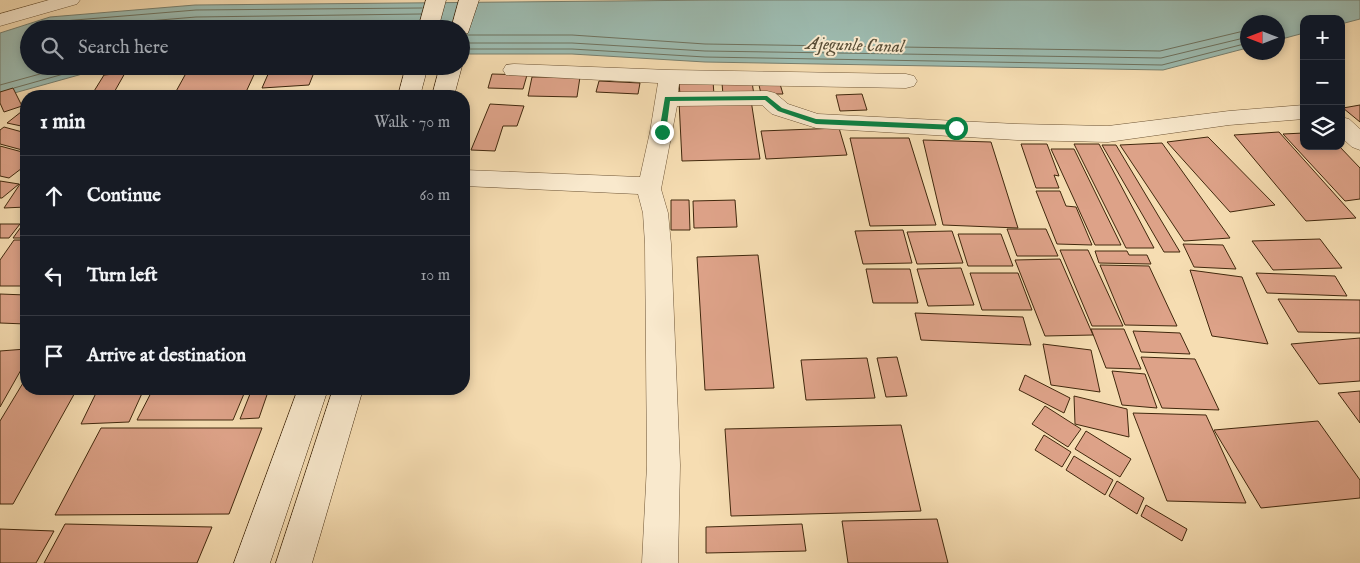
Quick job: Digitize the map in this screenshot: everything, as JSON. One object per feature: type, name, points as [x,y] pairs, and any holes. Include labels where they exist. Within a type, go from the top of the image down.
[{"type":"street","points":[[0,20],[70,0]]},
{"type":"street","points":[[430,20],[436,0]]},
{"type":"street","points":[[463,20],[469,0]]},
{"type":"street","points":[[514,70],[767,98],[780,109],[816,122],[1108,134],[1229,118],[1300,112]]},
{"type":"street","points":[[411,90],[415,75]]},
{"type":"street","points":[[445,90],[449,75]]},
{"type":"street","points":[[668,88],[906,81]]},
{"type":"street","points":[[660,563],[664,515],[657,250],[654,199],[649,189],[668,88]]},
{"type":"street","points":[[1345,128],[1360,142]]},
{"type":"street","points":[[470,178],[635,184],[649,189]]},
{"type":"street","points":[[252,563],[311,395]]},
{"type":"street","points":[[294,563],[346,395]]},
{"type":"water","name":"Ajegunle Canal","points":[[719,0],[1360,0],[1360,19],[1345,23],[1345,15],[1300,15],[1300,34],[1285,38],[1285,15],[1240,15],[1240,50],[1163,70],[705,62],[572,54],[470,54],[470,20],[41,20],[50,17],[195,5]]},
{"type":"water","points":[[20,27],[20,75],[79,75],[20,90],[0,97],[0,33]]},
{"type":"building","points":[[492,74],[527,75],[523,89],[488,88]]},
{"type":"building","points":[[104,75],[124,75],[115,90],[95,90]]},
{"type":"building","points":[[185,75],[254,75],[247,90],[177,90]]},
{"type":"building","points":[[268,75],[313,75],[309,85],[262,88]]},
{"type":"building","points":[[532,77],[580,77],[577,97],[528,96]]},
{"type":"building","points":[[599,81],[640,83],[638,94],[596,92]]},
{"type":"building","points":[[679,81],[713,81],[714,95],[680,96]]},
{"type":"building","points":[[752,82],[754,95],[723,95],[722,83]]},
{"type":"building","points":[[780,84],[783,94],[761,94],[759,85]]},
{"type":"building","points":[[13,88],[20,102],[20,107],[4,112],[0,103],[0,92]]},
{"type":"building","points":[[862,94],[867,110],[840,111],[836,95]]},
{"type":"building","points":[[751,100],[760,159],[682,161],[679,101]]},
{"type":"building","points":[[490,104],[524,106],[517,126],[503,126],[495,151],[471,150]]},
{"type":"building","points":[[1360,105],[1360,122],[1345,110],[1345,108]]},
{"type":"building","points":[[20,113],[20,126],[7,123]]},
{"type":"building","points":[[4,127],[20,131],[20,149],[0,144],[0,130]]},
{"type":"building","points":[[839,128],[847,155],[766,159],[761,131]]},
{"type":"building","points":[[1279,132],[1356,218],[1306,221],[1234,135]]},
{"type":"building","points":[[1300,133],[1300,150],[1343,150],[1360,168],[1360,199],[1345,201],[1283,134]]},
{"type":"building","points":[[1208,137],[1275,205],[1230,212],[1167,142]]},
{"type":"building","points":[[850,138],[909,138],[936,225],[870,226]]},
{"type":"building","points":[[923,140],[991,142],[1018,228],[943,225]]},
{"type":"building","points":[[1162,143],[1230,238],[1184,241],[1120,145]]},
{"type":"building","points":[[1021,144],[1047,144],[1059,176],[1054,175],[1059,188],[1036,188]]},
{"type":"building","points":[[1074,144],[1099,144],[1154,248],[1126,248]]},
{"type":"building","points":[[1102,145],[1116,145],[1180,252],[1164,252]]},
{"type":"building","points":[[0,146],[20,151],[20,170],[9,178],[0,176]]},
{"type":"building","points":[[1051,149],[1074,149],[1121,245],[1095,245]]},
{"type":"building","points":[[0,181],[19,184],[0,198]]},
{"type":"building","points":[[20,184],[20,207],[4,208]]},
{"type":"building","points":[[1036,191],[1060,191],[1066,206],[1076,207],[1092,245],[1057,244]]},
{"type":"building","points":[[671,200],[689,200],[690,230],[671,230]]},
{"type":"building","points":[[735,200],[737,227],[694,228],[693,201]]},
{"type":"building","points":[[0,224],[20,224],[9,238],[0,238]]},
{"type":"building","points":[[20,228],[20,238],[13,238]]},
{"type":"building","points":[[1007,229],[1046,229],[1058,256],[1017,256]]},
{"type":"building","points":[[903,230],[912,263],[863,264],[855,231]]},
{"type":"building","points":[[952,231],[963,263],[917,264],[907,232]]},
{"type":"building","points":[[958,234],[1001,234],[1013,266],[968,266]]},
{"type":"building","points":[[1320,239],[1342,268],[1273,270],[1252,241]]},
{"type":"building","points":[[14,240],[20,240],[20,286],[0,286],[0,260]]},
{"type":"building","points":[[1183,244],[1223,245],[1236,269],[1194,267]]},
{"type":"building","points":[[1060,250],[1088,250],[1123,326],[1092,326]]},
{"type":"building","points":[[1095,251],[1127,251],[1129,255],[1147,255],[1151,264],[1099,263]]},
{"type":"building","points":[[758,255],[774,388],[705,390],[697,257]]},
{"type":"building","points":[[1060,259],[1093,335],[1045,336],[1015,260]]},
{"type":"building","points":[[1100,265],[1149,266],[1177,326],[1125,325]]},
{"type":"building","points":[[961,268],[974,305],[928,306],[917,269]]},
{"type":"building","points":[[866,269],[910,269],[918,303],[873,303]]},
{"type":"building","points":[[1190,270],[1242,277],[1268,344],[1212,336]]},
{"type":"building","points":[[970,273],[1018,273],[1032,310],[982,310]]},
{"type":"building","points":[[1256,273],[1335,276],[1347,296],[1267,293]]},
{"type":"building","points":[[0,294],[20,295],[20,324],[0,323]]},
{"type":"building","points":[[1278,299],[1360,300],[1360,333],[1298,332]]},
{"type":"building","points":[[915,313],[1023,317],[1031,345],[921,340]]},
{"type":"building","points":[[1091,329],[1124,329],[1141,369],[1106,368]]},
{"type":"building","points":[[1133,331],[1180,333],[1190,354],[1141,352]]},
{"type":"building","points":[[1360,338],[1360,381],[1319,384],[1291,344]]},
{"type":"building","points":[[1043,344],[1091,350],[1100,392],[1051,385]]},
{"type":"building","points":[[20,349],[20,372],[0,407],[0,351]]},
{"type":"building","points":[[897,357],[907,396],[886,397],[877,358]]},
{"type":"building","points":[[1141,357],[1195,359],[1219,410],[1162,408]]},
{"type":"building","points":[[867,358],[875,398],[806,400],[801,360]]},
{"type":"building","points":[[1112,371],[1145,374],[1157,408],[1122,405]]},
{"type":"building","points":[[1025,375],[1070,398],[1064,413],[1019,390]]},
{"type":"building","points":[[20,388],[20,395],[74,395],[13,504],[0,504],[0,421]]},
{"type":"building","points":[[1360,391],[1360,423],[1338,393]]},
{"type":"building","points":[[95,395],[141,395],[129,422],[81,424]]},
{"type":"building","points":[[150,395],[243,395],[233,420],[137,420]]},
{"type":"building","points":[[250,395],[267,395],[259,418],[240,419]]},
{"type":"building","points":[[1074,396],[1127,409],[1129,437],[1075,424]]},
{"type":"building","points":[[1045,406],[1081,429],[1068,447],[1032,424]]},
{"type":"building","points":[[1133,413],[1206,415],[1246,503],[1167,501]]},
{"type":"building","points":[[1318,421],[1360,480],[1360,498],[1261,508],[1214,430]]},
{"type":"building","points":[[901,425],[921,511],[731,516],[725,429]]},
{"type":"building","points":[[101,428],[262,428],[229,514],[55,515]]},
{"type":"building","points":[[1086,431],[1131,459],[1120,477],[1075,449]]},
{"type":"building","points":[[1044,435],[1071,452],[1062,467],[1035,450]]},
{"type":"building","points":[[1074,456],[1113,480],[1105,495],[1066,470]]},
{"type":"building","points":[[1117,481],[1144,498],[1137,514],[1109,496]]},
{"type":"building","points":[[1146,505],[1187,529],[1182,541],[1141,516]]},
{"type":"building","points":[[937,519],[948,563],[848,563],[842,521]]},
{"type":"building","points":[[65,524],[212,527],[197,563],[44,563]]},
{"type":"building","points":[[802,524],[806,551],[706,553],[706,527]]},
{"type":"building","points":[[0,529],[54,531],[36,563],[0,563]]},
{"type":"route","points":[[662,132],[667,99],[767,98],[780,109],[816,122],[956,128]]}]
